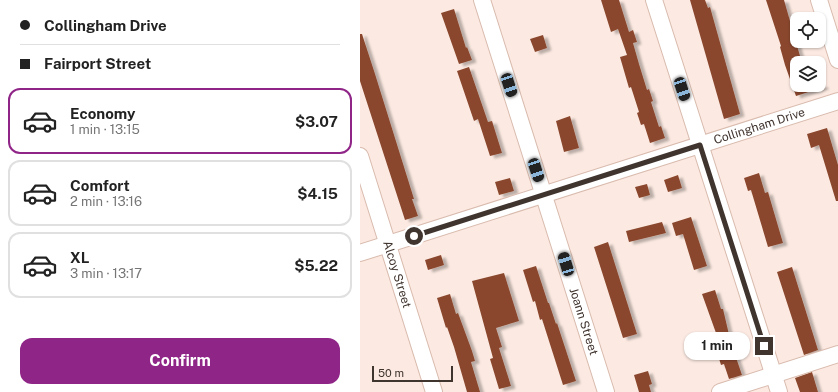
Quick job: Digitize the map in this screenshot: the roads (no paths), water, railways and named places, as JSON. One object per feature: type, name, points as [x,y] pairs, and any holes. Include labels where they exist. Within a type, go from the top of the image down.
[{"type":"street","name":"Joann Street","points":[[482,0],[606,392]]},
{"type":"street","points":[[654,0],[779,392]]},
{"type":"street","points":[[819,0],[838,60]]},
{"type":"street","name":"Collingham Drive","points":[[360,254],[838,101]]},
{"type":"street","name":"Alcoy Street","points":[[360,156],[434,392]]},
{"type":"street","points":[[720,392],[838,354]]}]
